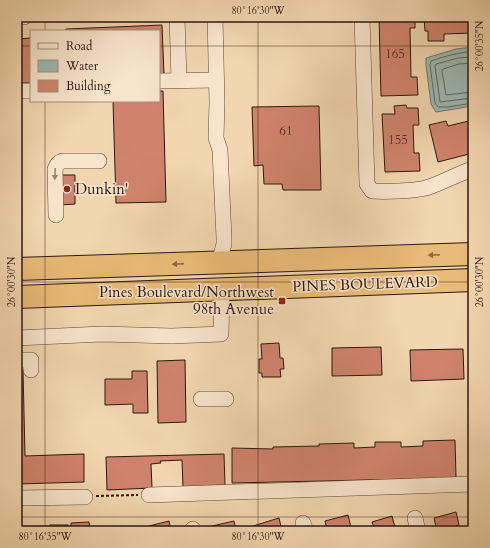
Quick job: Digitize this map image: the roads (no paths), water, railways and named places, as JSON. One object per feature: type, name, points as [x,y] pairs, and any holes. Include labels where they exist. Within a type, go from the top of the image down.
[{"type":"highway","name":"PINES BOULEVARD","points":[[17,269],[473,254]]},
{"type":"highway","points":[[222,290],[227,280],[238,274],[313,270],[353,258]]},
{"type":"highway","points":[[17,297],[90,282],[192,279],[208,275],[215,270],[213,263]]},
{"type":"highway","points":[[17,281],[48,275],[62,268]]},
{"type":"highway","name":"PINES BOULEVARD","points":[[17,297],[473,280]]},
{"type":"street","points":[[17,17],[24,17]]},
{"type":"street","points":[[177,17],[179,80]]},
{"type":"street","points":[[213,263],[224,244],[220,150],[216,138],[215,17]]},
{"type":"street","points":[[362,17],[367,184],[372,191],[384,192],[425,188],[473,169]]},
{"type":"street","points":[[160,81],[216,80]]},
{"type":"street","points":[[17,91],[30,91]]},
{"type":"street","points":[[56,215],[54,169],[56,165],[62,161],[99,161]]},
{"type":"street","points":[[17,338],[102,334],[172,336],[222,334],[222,290]]},
{"type":"street","points":[[17,360],[31,360],[31,370]]},
{"type":"street","points":[[201,399],[226,399]]},
{"type":"street","points":[[149,495],[473,484]]},
{"type":"street","points":[[17,498],[85,496]]},
{"type":"water","points":[[473,47],[473,106],[436,112],[431,104],[426,58],[456,49]]},
{"type":"place","name":"Dunkin'","points":[[67,189]]},
{"type":"place","name":"Pines Boulevard/Northwest 98th Avenue","points":[[282,301]]}]
